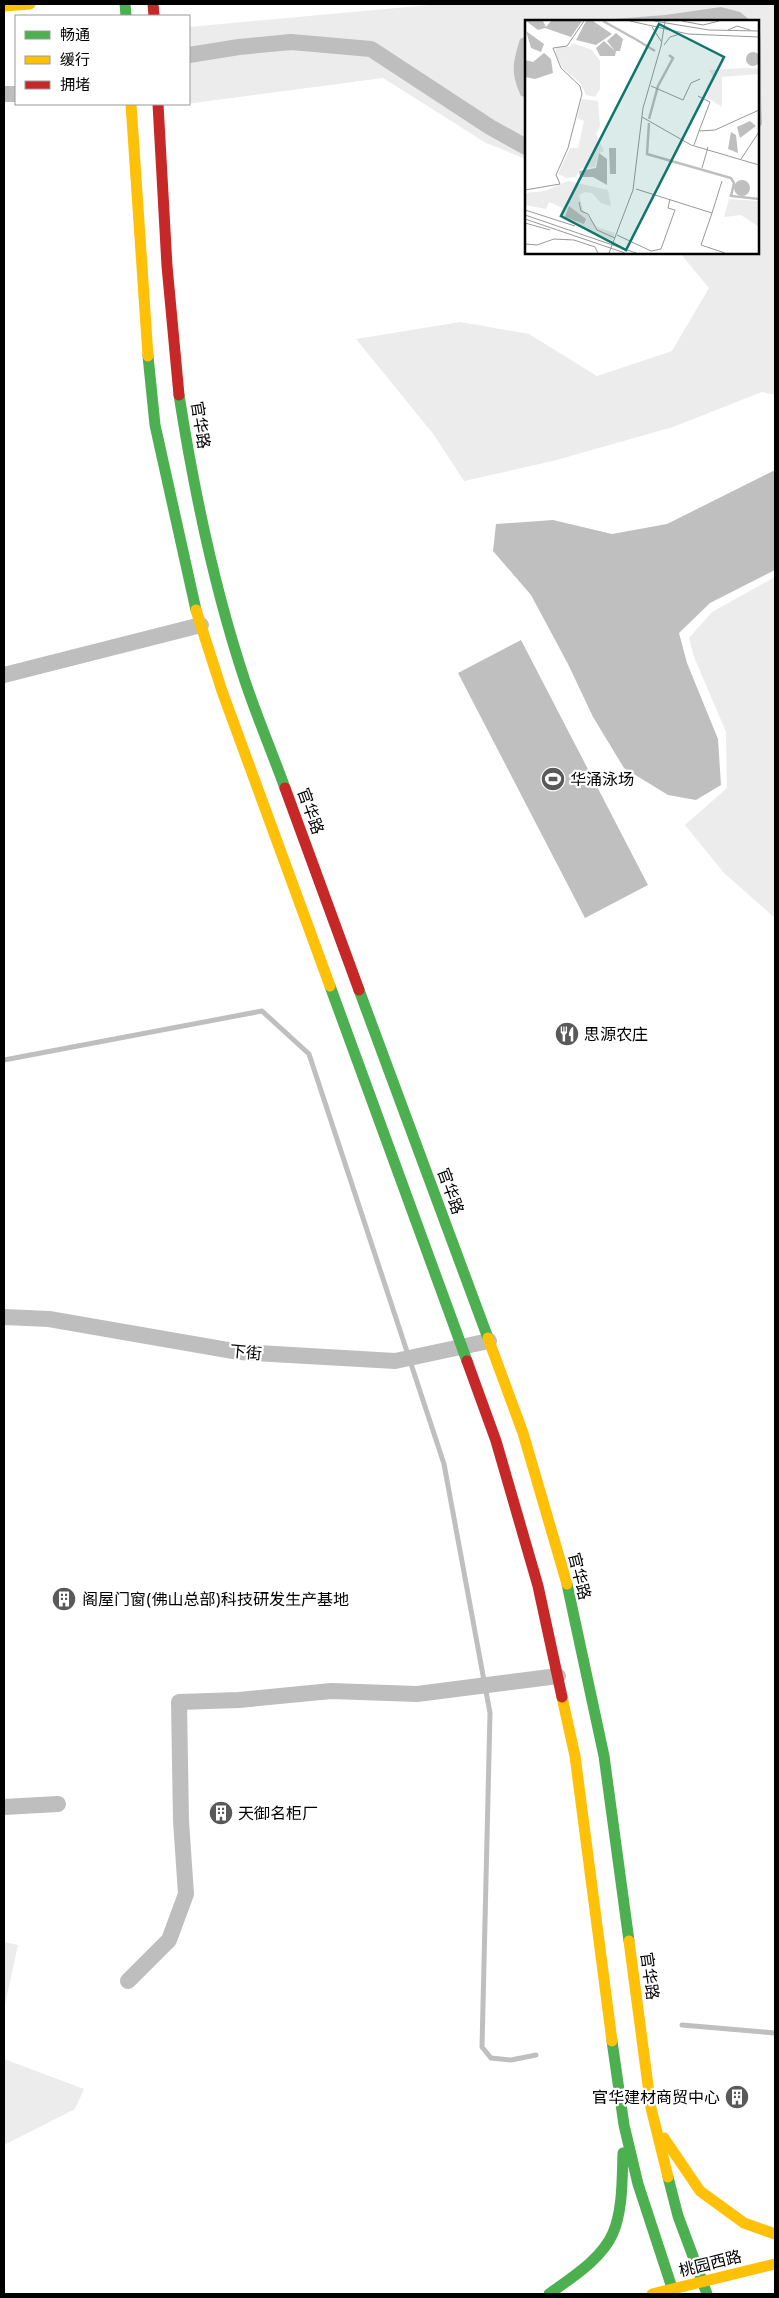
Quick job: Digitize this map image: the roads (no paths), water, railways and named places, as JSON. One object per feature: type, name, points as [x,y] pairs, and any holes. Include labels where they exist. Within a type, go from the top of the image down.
[{"type":"main road","points":[[4,6],[30,4]]},
{"type":"main road","points":[[131,105],[143,304],[155,425],[176,528],[201,625],[226,700],[496,1441],[538,1586],[581,1792],[604,1986],[624,2125],[638,2184],[673,2292]]},
{"type":"main road","name":"官华路","points":[[158,105],[169,306],[184,427],[202,523],[220,600],[245,680],[523,1433],[566,1580],[604,1756],[651,2108],[678,2216],[707,2294]]},
{"type":"main road","points":[[549,2294],[582,2270],[612,2235],[622,2182],[624,2125]]},
{"type":"main road","points":[[655,2126],[700,2191],[744,2223],[775,2234]]},
{"type":"main road","name":"桃园西路","points":[[652,2294],[673,2292],[701,2282],[775,2264]]},
{"type":"street","points":[[190,55],[239,47],[291,42],[370,49],[490,127],[525,146]]},
{"type":"street","points":[[4,676],[201,625]]},
{"type":"street","name":"下街","points":[[4,1317],[49,1319],[239,1352],[396,1360],[427,1356],[489,1341]]},
{"type":"street","points":[[128,1981],[169,1940],[186,1894],[178,1702],[239,1700],[331,1691],[417,1694],[558,1676]]},
{"type":"street","points":[[4,1807],[58,1804]]},
{"type":"waterway","points":[[4,1060],[262,1011],[309,1054],[444,1464],[490,1713],[482,2047],[491,2058],[511,2060],[536,2055]]},
{"type":"waterway","points":[[682,2025],[775,2033]]},
{"type":"place","name":"华涌泳场","points":[[553,779]]},
{"type":"place","name":"思源农庄","points":[[567,1034]]},
{"type":"place","name":"阁屋门窗(佛山总部)科技研发生产基地","points":[[64,1599]]},
{"type":"place","name":"天御名柜厂","points":[[221,1813]]},
{"type":"place","name":"官华建材商贸中心","points":[[737,2097]]}]
